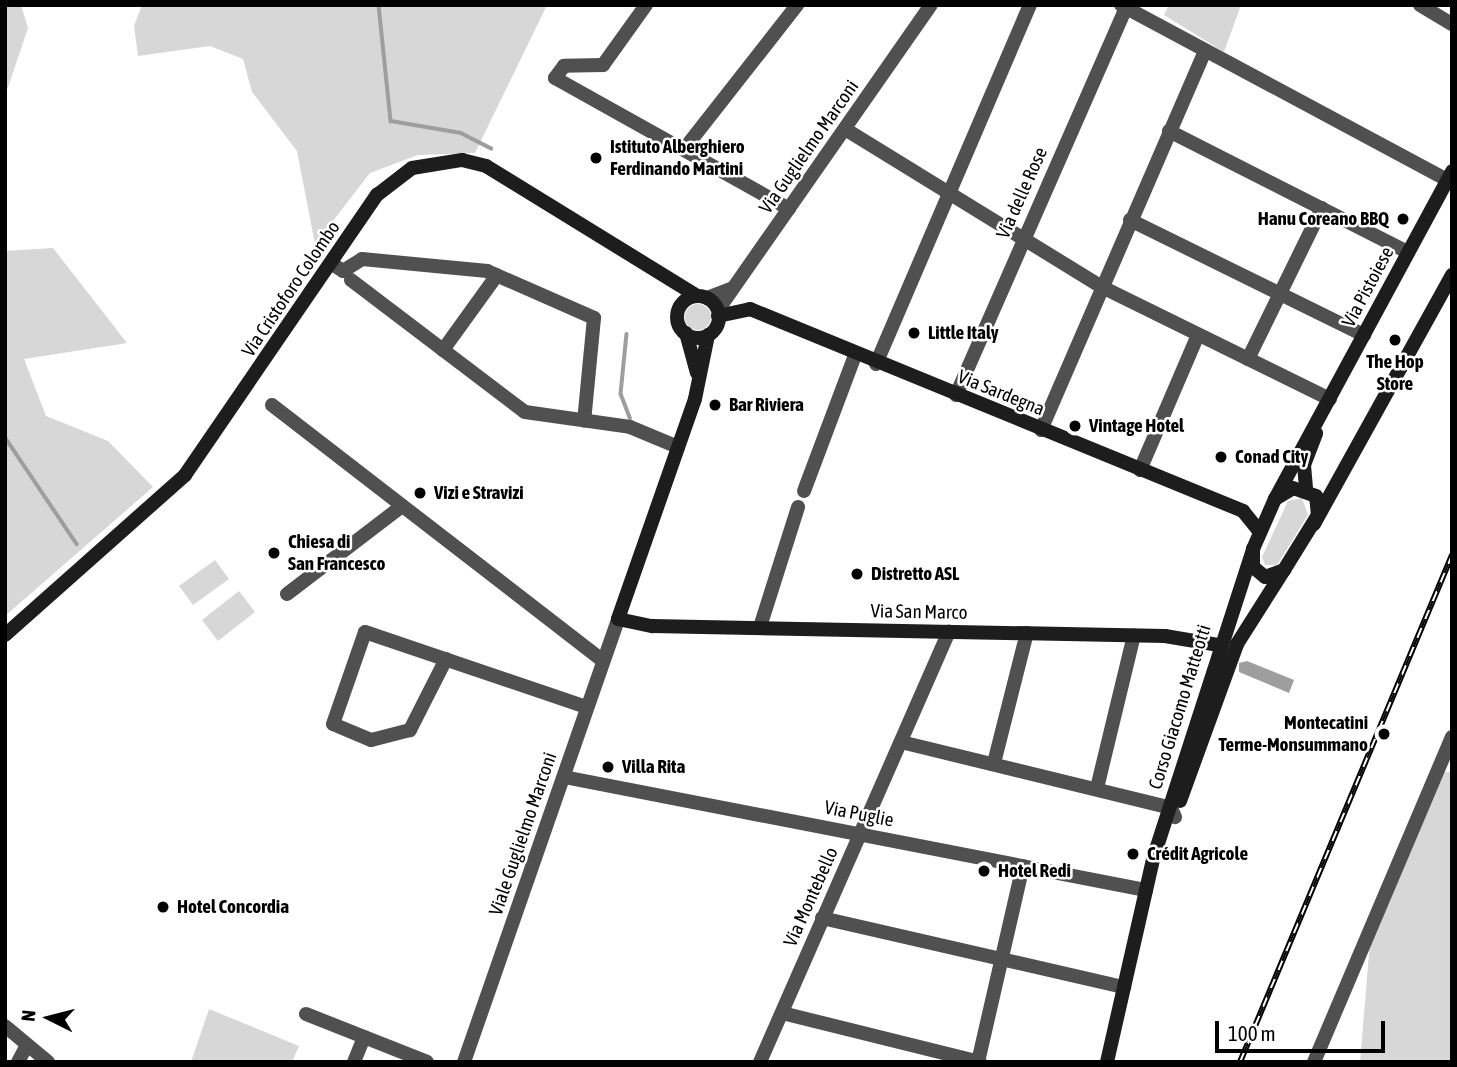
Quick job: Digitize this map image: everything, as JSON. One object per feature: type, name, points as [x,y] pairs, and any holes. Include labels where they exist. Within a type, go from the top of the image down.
[{"type":"main road","name":"Via Cristoforo Colombo","points":[[5,635],[185,475],[390,181],[422,164],[462,160],[495,170],[663,276],[702,297]]},
{"type":"main road","name":"Via Pistoiese","points":[[1260,532],[1291,465],[1318,421],[1449,176]]},
{"type":"main road","name":"Corso Giacomo Matteotti","points":[[1172,812],[1237,644],[1314,524],[1452,275]]},
{"type":"main road","points":[[663,276],[696,359],[695,399]]},
{"type":"main road","points":[[618,619],[695,399],[708,335],[718,313],[702,297],[677,313]]},
{"type":"main road","name":"Via Sardegna","points":[[718,313],[750,309],[876,364],[1244,511],[1260,532]]},
{"type":"main road","points":[[685,333],[708,335]]},
{"type":"main road","name":"Via Pistoiese","points":[[1314,524],[1319,507],[1307,486],[1318,421]]},
{"type":"main road","points":[[1291,465],[1307,486]]},
{"type":"main road","points":[[1275,499],[1288,489],[1307,486],[1347,467]]},
{"type":"main road","name":"Corso Giacomo Matteotti","points":[[1107,1062],[1148,884],[1172,812],[1219,645],[1260,532]]},
{"type":"main road","points":[[1253,549],[1258,573],[1272,577],[1284,570]]},
{"type":"main road","name":"Via San Marco","points":[[618,619],[652,626],[1134,635],[1219,645]]},
{"type":"street","points":[[646,5],[603,65],[564,66],[555,78],[685,148],[789,209]]},
{"type":"street","points":[[685,148],[797,5]]},
{"type":"street","name":"Via Guglielmo Marconi","points":[[732,288],[932,5]]},
{"type":"street","points":[[876,364],[1030,5]]},
{"type":"street","points":[[1420,5],[1452,24]]},
{"type":"street","points":[[1124,7],[1204,53],[1449,176]]},
{"type":"street","name":"Via delle Rose","points":[[956,395],[1124,7]]},
{"type":"street","points":[[1041,430],[1129,220],[1204,53]]},
{"type":"street","points":[[845,129],[1102,287],[1330,399]]},
{"type":"street","points":[[1169,131],[1408,252]]},
{"type":"street","points":[[1248,359],[1322,208]]},
{"type":"street","points":[[1129,220],[1364,335]]},
{"type":"street","points":[[332,264],[345,271],[362,259],[497,275],[597,321],[584,421]]},
{"type":"street","points":[[443,350],[497,275]]},
{"type":"street","points":[[351,280],[525,412],[630,427],[678,447]]},
{"type":"street","points":[[702,297],[732,288]]},
{"type":"street","points":[[718,313],[732,288]]},
{"type":"street","points":[[1140,470],[1198,335]]},
{"type":"street","points":[[804,491],[855,355]]},
{"type":"street","points":[[272,405],[603,661]]},
{"type":"street","points":[[287,594],[402,506]]},
{"type":"street","points":[[760,627],[799,507]]},
{"type":"street","name":"Viale Guglielmo Marconi","points":[[464,1062],[618,619]]},
{"type":"street","points":[[446,659],[410,730],[371,740],[331,717],[365,632],[446,659],[587,707]]},
{"type":"street","name":"Via Montebello","points":[[760,1062],[949,632]]},
{"type":"street","points":[[994,763],[1027,633]]},
{"type":"street","points":[[1097,788],[1134,635]]},
{"type":"street","points":[[1314,1062],[1452,737]]},
{"type":"street","points":[[901,741],[1097,788],[1172,812]]},
{"type":"street","name":"Via Puglie","points":[[564,777],[1023,866],[1148,884]]},
{"type":"street","points":[[782,1013],[979,1062],[1023,866]]},
{"type":"street","points":[[822,918],[1124,987]]},
{"type":"street","points":[[306,1014],[427,1062]]},
{"type":"street","points":[[5,1027],[26,1047],[48,1062]]},
{"type":"street","points":[[354,1062],[364,1037]]},
{"type":"street","points":[[18,1062],[26,1047]]},
{"type":"shaded area","points":[[5,5],[21,5],[28,28],[5,96]]},
{"type":"shaded area","points":[[142,5],[547,5],[475,153],[418,155],[370,173],[315,244],[297,151],[252,92],[243,59],[210,46],[138,56],[134,26]]},
{"type":"shaded area","points":[[1169,5],[1241,5],[1224,52],[1164,15]]},
{"type":"shaded area","points":[[53,248],[127,343],[24,359],[46,416],[108,441],[153,487],[5,616],[5,251]]},
{"type":"shaded area","points":[[698,304],[707,308],[711,317],[707,326],[698,330],[689,326],[685,317],[689,308]]},
{"type":"shaded area","points":[[1302,498],[1308,515],[1277,565],[1265,565],[1262,557],[1288,501]]},
{"type":"shaded area","points":[[215,560],[229,579],[193,605],[179,586]]},
{"type":"shaded area","points":[[239,591],[255,612],[218,641],[202,620]]},
{"type":"shaded area","points":[[1247,661],[1294,680],[1289,693],[1239,672],[1239,663]]},
{"type":"shaded area","points":[[1445,772],[1452,772],[1452,1062],[1360,1062],[1370,942]]},
{"type":"shaded area","points":[[209,1009],[299,1046],[292,1062],[191,1062]]},
{"type":"waterway","points":[[379,5],[391,121],[461,133],[491,148]]},
{"type":"waterway","points":[[627,334],[621,394],[630,418]]},
{"type":"waterway","points":[[5,437],[77,544]]},
{"type":"railway","points":[[1240,1062],[1452,555]]},
{"type":"place","name":"Istituto Alberghiero Ferdinando Martini","points":[[596,158]]},
{"type":"place","name":"Hanu Coreano BBQ","points":[[1403,219]]},
{"type":"place","name":"Little Italy","points":[[914,333]]},
{"type":"place","name":"The Hop Store","points":[[1395,340]]},
{"type":"place","name":"Bar Riviera","points":[[715,405]]},
{"type":"place","name":"Vintage Hotel","points":[[1075,426]]},
{"type":"place","name":"Conad City","points":[[1221,457]]},
{"type":"place","name":"Vizi e Stravizi","points":[[420,493]]},
{"type":"place","name":"Chiesa di San Francesco","points":[[274,553]]},
{"type":"place","name":"Distretto ASL","points":[[857,574]]},
{"type":"place","name":"Montecatini Terme-Monsummano","points":[[1384,734]]},
{"type":"place","name":"Villa Rita","points":[[608,767]]},
{"type":"place","name":"Crédit Agricole","points":[[1133,854]]},
{"type":"place","name":"Hotel Redi","points":[[984,871]]},
{"type":"place","name":"Hotel Concordia","points":[[163,907]]}]
